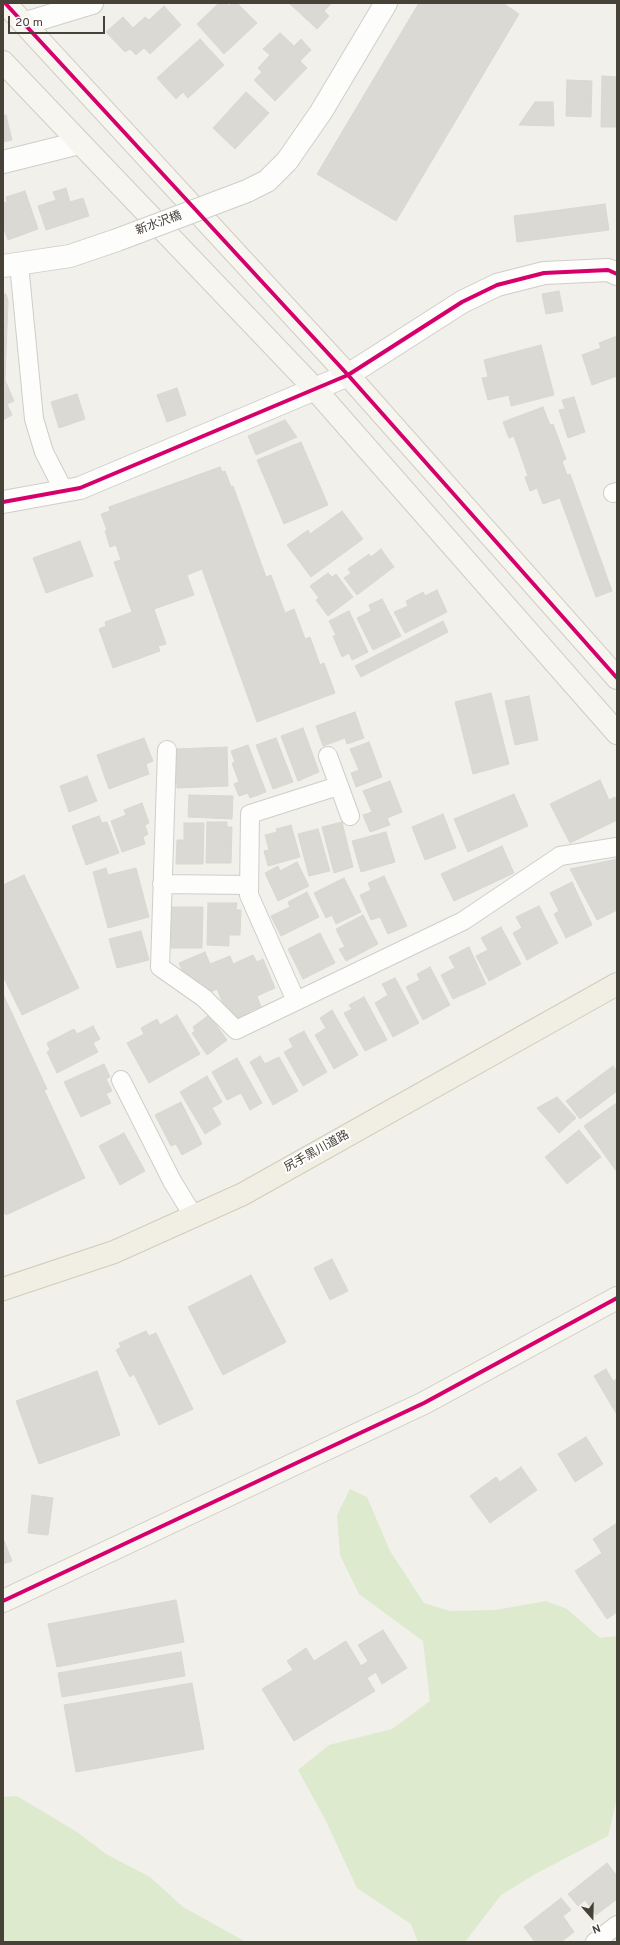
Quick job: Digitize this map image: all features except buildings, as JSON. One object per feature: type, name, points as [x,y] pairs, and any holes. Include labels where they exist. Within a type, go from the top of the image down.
[{"type":"main road","name":"尻手黒川道路","points":[[3,1289],[114,1252],[194,1217],[250,1190],[617,984]]},
{"type":"street","points":[[5,3],[26,23],[348,375],[617,678]]},
{"type":"street","points":[[26,23],[92,3]]},
{"type":"street","name":"新水沢橋","points":[[11,266],[70,256],[247,191],[267,181],[286,161],[321,112],[386,3]]},
{"type":"street","points":[[3,62],[314,388],[617,733]]},
{"type":"street","points":[[3,162],[79,143]]},
{"type":"street","points":[[3,502],[80,488],[314,388],[348,375],[462,302],[497,285],[544,272],[608,270],[617,274]]},
{"type":"street","points":[[3,1601],[424,1403],[617,1298]]},
{"type":"lane","points":[[11,266],[34,419],[44,452],[64,491]]},
{"type":"lane","points":[[167,750],[160,967],[204,998],[236,1030],[463,921],[560,856],[617,846]]},
{"type":"lane","points":[[328,756],[350,816]]},
{"type":"lane","points":[[296,1001],[249,895],[250,814],[338,786]]},
{"type":"lane","points":[[162,884],[249,885]]},
{"type":"lane","points":[[121,1080],[172,1181],[194,1217]]},
{"type":"lane","points":[[595,1942],[617,1925]]},
{"type":"green space","points":[[350,1489],[367,1497],[390,1551],[424,1603],[450,1611],[496,1610],[546,1601],[567,1609],[600,1638],[617,1636],[617,1797],[608,1836],[537,1873],[501,1895],[465,1942],[418,1942],[411,1924],[357,1888],[325,1819],[298,1770],[329,1745],[392,1729],[430,1701],[423,1641],[359,1594],[340,1555],[337,1515]]},
{"type":"green space","points":[[17,1796],[77,1832],[106,1854],[150,1877],[183,1907],[246,1942],[3,1942],[3,1797]]},
{"type":"cycle path","points":[[5,3],[348,375],[617,678]]},
{"type":"cycle path","points":[[3,502],[80,488],[348,375],[462,302],[497,285],[544,273],[608,270],[617,274]]},
{"type":"cycle path","points":[[3,1601],[424,1403],[617,1298]]}]
